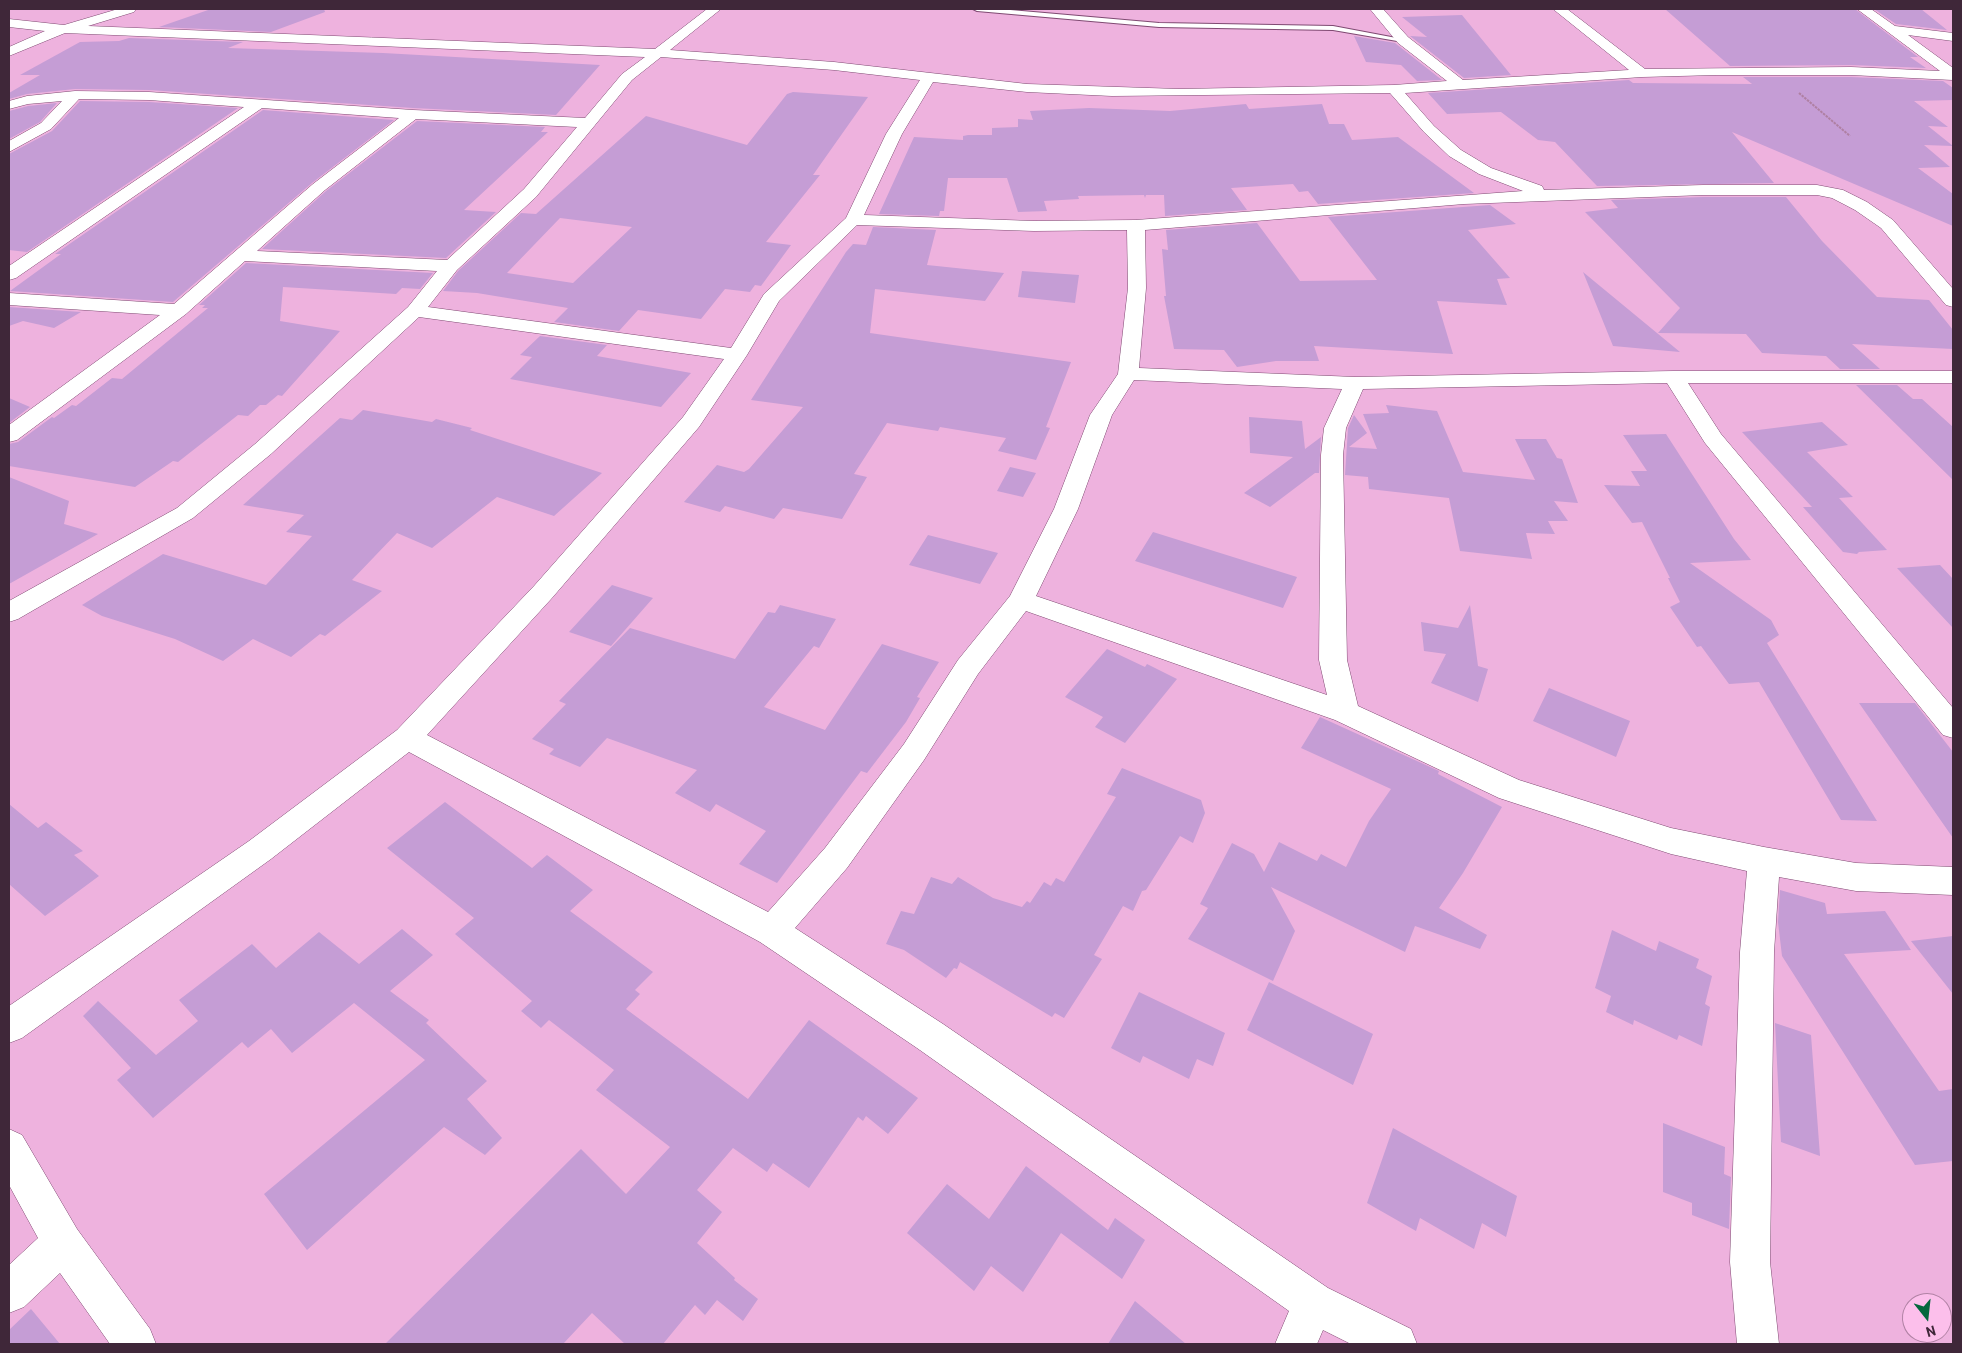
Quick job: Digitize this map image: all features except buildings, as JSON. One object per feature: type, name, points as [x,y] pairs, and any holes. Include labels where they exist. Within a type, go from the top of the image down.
[{"type":"street","points":[[9,52],[42,36],[130,9]]},
{"type":"street","points":[[9,613],[185,513],[263,449],[416,311],[451,266],[530,193],[627,77],[714,9]]},
{"type":"street","points":[[1376,9],[1403,40],[1460,85]]},
{"type":"street","points":[[1560,9],[1642,73]]},
{"type":"street","points":[[1863,9],[1953,75]]},
{"type":"street","points":[[9,23],[62,29],[657,53],[834,66],[1027,88],[1112,92],[1179,93],[1394,88],[1642,73],[1772,70],[1953,75]]},
{"type":"street","points":[[1894,30],[1953,37]]},
{"type":"street","points":[[9,1026],[260,850],[407,738],[543,592],[691,422],[737,355],[771,298],[853,220],[894,134],[929,77]]},
{"type":"street","points":[[1394,88],[1435,135],[1456,153],[1485,171],[1550,195]]},
{"type":"street","points":[[9,105],[27,100],[75,95],[150,96],[413,114],[590,123]]},
{"type":"street","points":[[9,147],[46,126],[75,95]]},
{"type":"street","points":[[9,274],[260,103]]},
{"type":"street","points":[[9,435],[179,310],[244,256],[319,187],[413,114]]},
{"type":"street","points":[[1464,199],[1489,183],[1485,171]]},
{"type":"street","points":[[853,220],[1034,226],[1136,225],[1464,199],[1703,190],[1816,190],[1837,194],[1862,206],[1887,224],[1953,302]]},
{"type":"street","points":[[772,931],[836,858],[914,752],[968,666],[1021,600],[1066,509],[1101,415],[1128,374],[1137,288],[1136,225]]},
{"type":"street","points":[[244,256],[451,266]]},
{"type":"street","points":[[9,298],[179,310]]},
{"type":"street","points":[[416,311],[737,355]]},
{"type":"street","points":[[1128,374],[1354,383],[1672,378],[1953,377]]},
{"type":"street","points":[[1672,378],[1713,438],[1953,727]]},
{"type":"street","points":[[1345,712],[1334,660],[1332,455],[1335,428],[1354,383]]},
{"type":"street","points":[[1021,600],[1345,712],[1510,789],[1671,841],[1764,861],[1856,876],[1953,881]]},
{"type":"street","points":[[407,738],[772,931],[930,1036],[1313,1303],[1396,1344]]},
{"type":"street","points":[[1758,1344],[1750,1262],[1757,952],[1764,861]]},
{"type":"street","points":[[9,1148],[63,1243],[135,1344]]},
{"type":"street","points":[[9,1292],[63,1243]]},
{"type":"street","points":[[1296,1344],[1313,1303]]},
{"type":"lane","points":[[977,9],[1159,25],[1333,28],[1403,40]]},
{"type":"path","points":[[1772,70],[1850,136]]}]
